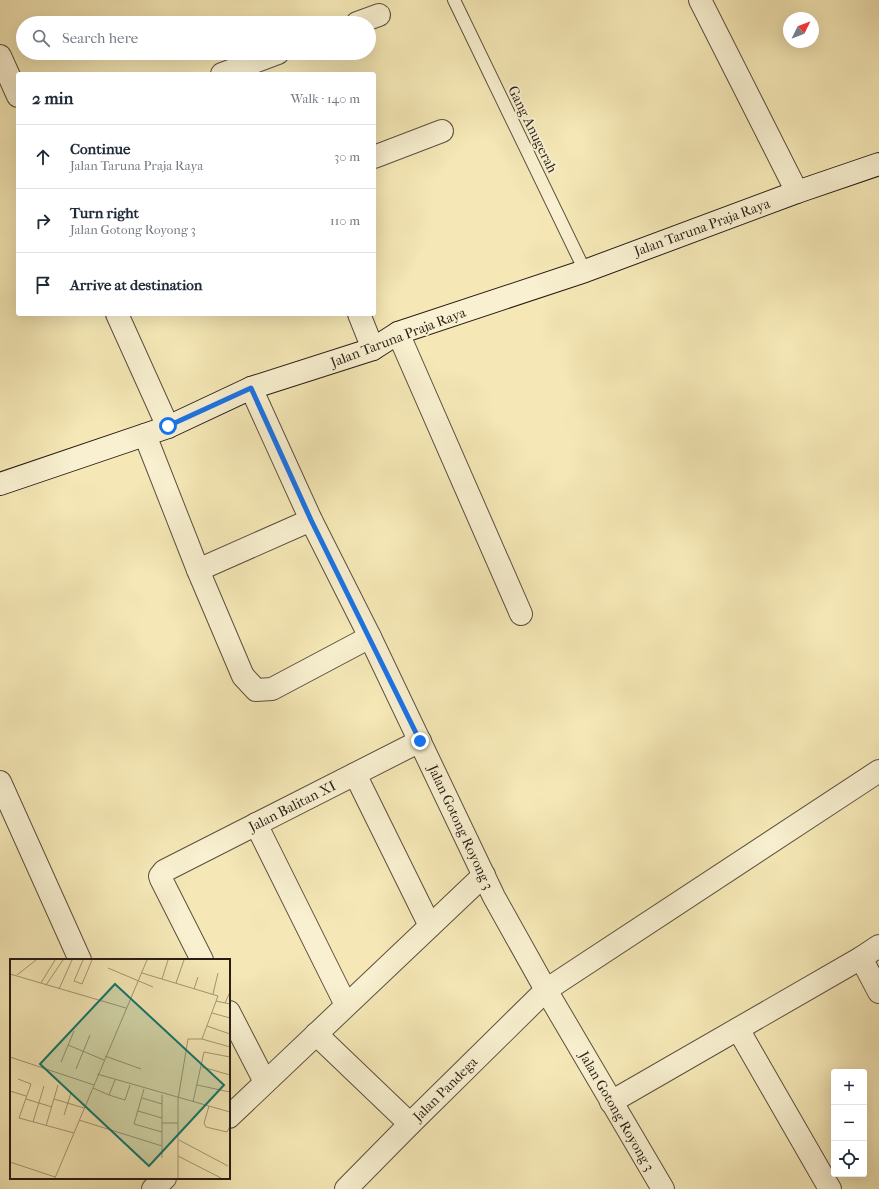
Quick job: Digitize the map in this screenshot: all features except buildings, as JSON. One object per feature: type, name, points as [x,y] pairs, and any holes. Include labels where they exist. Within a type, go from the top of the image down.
[{"type":"street","points":[[700,0],[797,192]]},
{"type":"street","points":[[0,56],[16,92]]},
{"type":"street","points":[[230,72],[269,62]]},
{"type":"street","points":[[376,156],[442,131]]},
{"type":"street","name":"Jalan Taruna Praja Raya","points":[[0,484],[145,435],[251,388],[373,349],[398,333],[585,271],[797,192],[879,164]]},
{"type":"street","points":[[118,316],[168,426]]},
{"type":"street","points":[[360,316],[373,349]]},
{"type":"street","points":[[398,333],[521,614]]},
{"type":"street","name":"Jalan Gotong Royong 3","points":[[251,388],[311,520],[370,637],[494,897],[546,990],[663,1189]]},
{"type":"street","points":[[145,435],[198,570],[243,676],[256,690],[272,689],[370,637]]},
{"type":"street","points":[[198,570],[311,520]]},
{"type":"street","name":"Jalan Balitan XI","points":[[201,959],[160,879],[160,876],[164,871],[420,741]]},
{"type":"street","name":"Jalan Pandega","points":[[346,1189],[546,990],[879,771]]},
{"type":"street","points":[[355,774],[430,926]]},
{"type":"street","points":[[0,782],[80,959]]},
{"type":"street","points":[[256,824],[346,1005]]},
{"type":"street","points":[[230,1116],[484,875]]},
{"type":"street","points":[[611,1102],[861,958],[879,946]]},
{"type":"street","points":[[861,958],[879,992]]},
{"type":"street","points":[[230,1014],[265,1082]]},
{"type":"street","points":[[738,1029],[830,1189]]},
{"type":"street","points":[[316,1034],[410,1124]]},
{"type":"street","points":[[153,1189],[164,1179]]},
{"type":"lane","name":"Gang Anugerah","points":[[454,0],[585,271]]},
{"type":"route","points":[[168,426],[251,388],[311,520],[420,741]]}]
